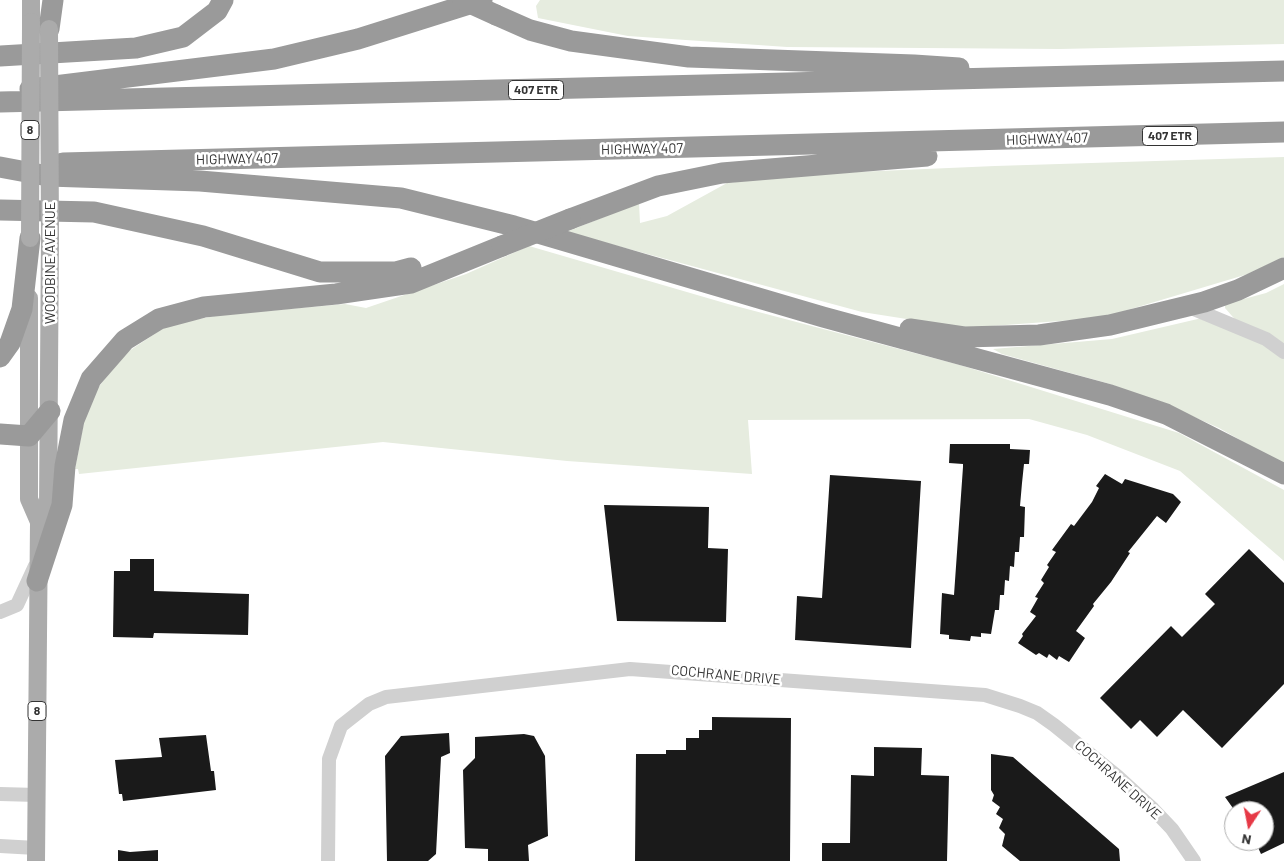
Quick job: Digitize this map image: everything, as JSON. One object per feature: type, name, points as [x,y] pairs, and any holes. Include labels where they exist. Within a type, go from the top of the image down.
[{"type":"highway","points":[[40,25],[53,0]]},
{"type":"highway","points":[[0,56],[136,48],[183,37],[217,11],[223,0]]},
{"type":"highway","points":[[462,0],[489,8],[530,30],[571,41],[689,57],[914,65],[1071,78]]},
{"type":"highway","points":[[0,92],[274,59],[489,8]]},
{"type":"highway","name":"407 ETR","points":[[0,102],[1071,78],[1284,71]]},
{"type":"highway","name":"HIGHWAY 407","points":[[0,166],[1284,132]]},
{"type":"highway","points":[[37,571],[62,505],[65,466],[74,420],[91,379],[125,340],[159,319],[204,307],[336,294],[411,283],[658,186],[722,173],[996,152],[1055,139]]},
{"type":"highway","points":[[0,166],[48,176],[200,181],[401,198],[514,226],[823,317],[1110,395],[1166,414],[1284,474]]},
{"type":"highway","points":[[0,210],[94,212],[203,236],[320,272],[396,272],[502,246]]},
{"type":"highway","points":[[0,357],[10,343],[22,309],[40,237]]},
{"type":"highway","points":[[823,317],[964,336],[1040,334],[1110,326],[1189,307],[1238,290],[1284,268]]},
{"type":"highway","points":[[0,434],[29,436],[50,411]]},
{"type":"main road","name":"WOODBINE AVENUE","points":[[31,0],[40,25],[40,237],[29,436],[29,499],[39,522],[37,571],[36,854]]},
{"type":"main road","name":"WOODBINE AVENUE","points":[[40,25],[49,0]]},
{"type":"main road","name":"WOODBINE AVENUE","points":[[39,522],[48,509],[50,411],[40,237]]},
{"type":"street","points":[[1189,307],[1266,339],[1284,352]]},
{"type":"street","points":[[0,612],[17,605],[37,571]]},
{"type":"street","name":"COCHRANE DRIVE","points":[[328,861],[329,758],[341,726],[369,704],[386,697],[630,669],[985,695],[1020,706],[1037,713],[1054,725],[1117,776],[1157,812],[1194,861]]},
{"type":"street","points":[[0,794],[37,795]]},
{"type":"street","points":[[0,846],[36,854]]},
{"type":"shaded area","points":[[540,0],[1284,0],[1284,44],[1060,49],[787,47],[628,36],[538,18],[536,6]]},
{"type":"shaded area","points":[[1284,157],[1284,257],[1248,274],[1101,318],[964,328],[862,312],[566,232],[639,203],[640,223],[667,216],[727,183],[810,174]]},
{"type":"shaded area","points":[[529,246],[728,304],[960,365],[1179,433],[1284,490],[1284,561],[1180,471],[1087,435],[1029,419],[748,420],[752,474],[567,461],[383,442],[79,474],[78,469],[75,469],[88,401],[123,355],[168,325],[220,315],[345,304],[366,308],[466,274]]},
{"type":"shaded area","points":[[1284,284],[1284,348],[1239,324],[1225,308],[1225,304],[1266,293]]},
{"type":"shaded area","points":[[1202,318],[1257,339],[1284,359],[1284,465],[1219,428],[1183,412],[1110,384],[1002,354],[993,349],[1112,339]]},
{"type":"building","points":[[950,444],[1010,444],[1010,449],[1030,450],[1029,464],[1024,464],[1020,506],[1025,507],[1024,537],[1020,537],[1019,552],[1015,552],[1014,567],[1010,566],[1009,581],[1005,580],[1004,595],[1000,595],[999,610],[995,610],[991,634],[981,633],[981,637],[971,636],[970,641],[949,639],[949,635],[940,634],[942,593],[954,595],[963,467],[963,464],[949,463]]},
{"type":"building","points":[[1105,474],[1122,484],[1125,479],[1173,494],[1181,502],[1166,523],[1157,516],[1128,552],[1130,553],[1111,582],[1093,604],[1094,606],[1076,631],[1085,638],[1069,662],[1059,656],[1057,660],[1049,654],[1047,658],[1039,653],[1036,655],[1018,643],[1023,636],[1022,634],[1036,616],[1030,612],[1038,598],[1035,597],[1044,583],[1041,580],[1049,567],[1047,565],[1056,552],[1052,550],[1071,524],[1074,526],[1092,502],[1099,488],[1096,486]]},
{"type":"building","points":[[830,475],[921,481],[911,648],[795,640],[797,596],[822,598]]},
{"type":"building","points":[[604,505],[709,507],[708,548],[728,549],[726,622],[617,621]]},
{"type":"building","points":[[1249,549],[1284,583],[1284,684],[1222,748],[1183,710],[1157,737],[1140,720],[1131,729],[1100,698],[1171,626],[1182,637],[1215,604],[1205,594]]},
{"type":"building","points":[[130,559],[154,559],[154,591],[249,594],[248,635],[154,633],[153,638],[113,637],[114,571],[130,571]]},
{"type":"building","points":[[712,717],[791,718],[790,861],[635,861],[636,754],[666,754],[666,750],[686,750],[686,738],[699,738],[699,730],[712,730]]},
{"type":"building","points":[[449,733],[450,753],[441,757],[436,854],[428,861],[387,861],[385,756],[401,736]]},
{"type":"building","points":[[524,734],[534,736],[545,756],[548,836],[528,845],[529,861],[488,861],[488,849],[465,848],[463,770],[475,758],[475,737]]},
{"type":"building","points":[[206,735],[211,771],[214,771],[216,790],[123,801],[122,794],[119,794],[115,760],[162,757],[159,738]]},
{"type":"building","points":[[874,747],[922,748],[921,775],[949,776],[947,861],[822,861],[822,843],[850,843],[851,775],[874,776]]},
{"type":"building","points":[[991,754],[1013,757],[1119,849],[1120,861],[1020,861],[1002,846],[1005,834],[999,828],[1003,819],[996,814],[1000,807],[992,801],[994,795],[991,790]]},
{"type":"building","points":[[1284,772],[1284,843],[1274,848],[1274,801],[1228,801],[1225,797]]},
{"type":"building","points":[[118,850],[130,852],[158,850],[158,861],[118,861]]}]
